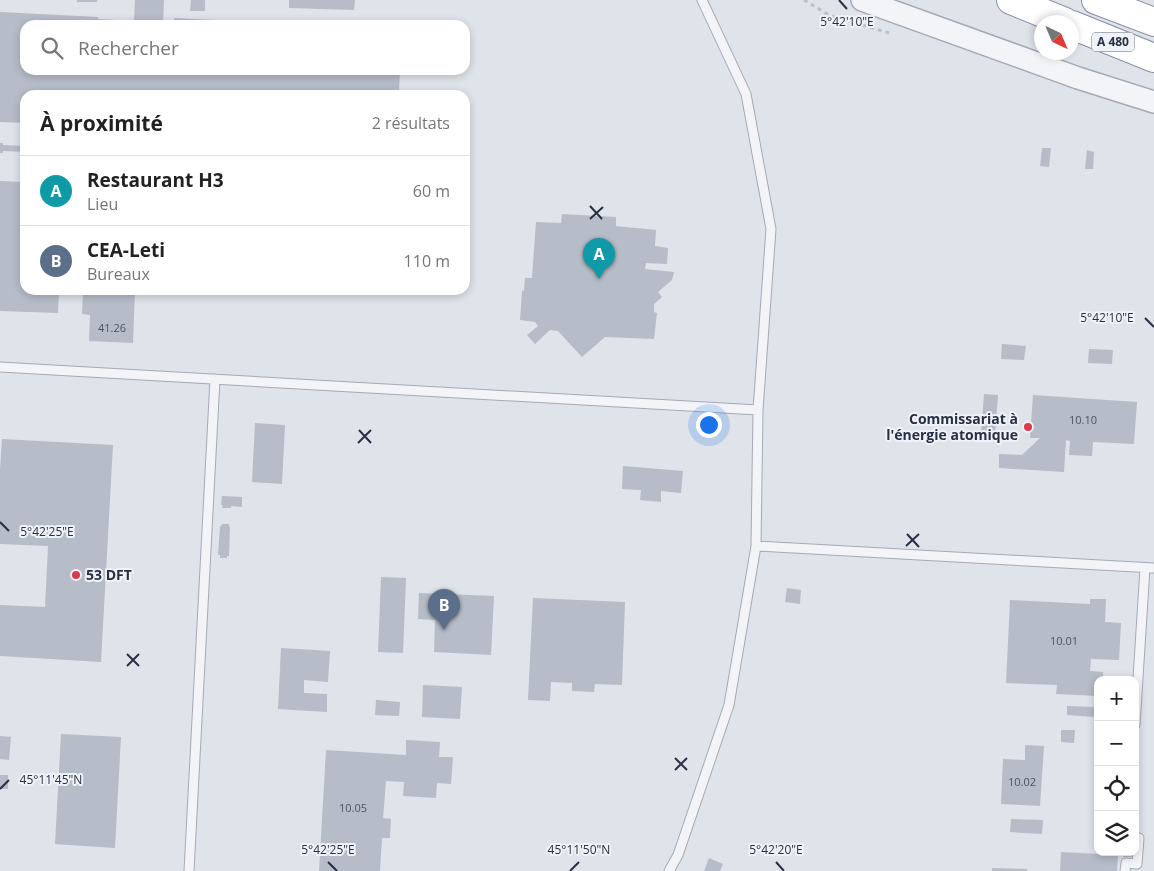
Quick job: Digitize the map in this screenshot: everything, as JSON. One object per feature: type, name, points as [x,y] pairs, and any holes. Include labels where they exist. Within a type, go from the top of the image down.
[{"type":"highway","points":[[1011,0],[1048,15]]},
{"type":"highway","name":"A 480","points":[[1096,0],[1154,22]]},
{"type":"highway","name":"A 480","points":[[1079,28],[1154,58]]},
{"type":"street","points":[[862,0],[1078,78],[1154,102]]},
{"type":"lane","points":[[669,871],[678,855],[729,705],[756,546],[758,410],[771,229],[746,94],[702,0]]},
{"type":"lane","points":[[0,367],[758,410]]},
{"type":"lane","points":[[189,871],[214,379]]},
{"type":"lane","points":[[756,546],[1150,568],[1135,721]]},
{"type":"lane","points":[[1125,871],[1126,864],[1137,864],[1138,856]]},
{"type":"building","points":[[77,0],[97,0],[97,2],[77,2]]},
{"type":"building","points":[[135,0],[164,0],[163,20],[134,20]]},
{"type":"building","points":[[191,0],[205,0],[205,11],[190,11]]},
{"type":"building","points":[[289,0],[355,0],[354,10],[289,8]]},
{"type":"building","points":[[0,12],[98,17],[98,19],[116,20],[20,20],[20,75],[400,75],[399,90],[20,90],[20,123],[0,122]]},
{"type":"building","points":[[174,18],[216,20],[174,20]]},
{"type":"building","points":[[0,143],[3,143],[3,145],[20,146],[20,152],[3,151],[3,153],[0,153]]},
{"type":"building","points":[[1042,148],[1051,148],[1049,167],[1040,166]]},
{"type":"building","points":[[1087,150],[1094,152],[1093,169],[1085,169]]},
{"type":"building","points":[[0,181],[20,182],[20,295],[59,295],[58,313],[0,311]]},
{"type":"building","points":[[562,214],[616,217],[616,226],[656,230],[655,246],[668,248],[667,264],[646,263],[645,269],[674,272],[672,280],[658,292],[662,297],[654,304],[654,312],[657,313],[654,339],[605,337],[582,357],[558,331],[550,330],[535,344],[527,335],[538,326],[535,322],[520,320],[525,278],[532,278],[536,222],[561,223]]},
{"type":"building","points":[[83,295],[135,295],[133,343],[89,341],[90,315],[82,314]]},
{"type":"building","points":[[1002,344],[1026,346],[1024,360],[1001,359]]},
{"type":"building","points":[[1089,349],[1113,350],[1112,364],[1088,363]]},
{"type":"building","points":[[984,394],[998,395],[995,436],[981,435]]},
{"type":"building","points":[[1033,395],[1137,402],[1134,444],[1093,442],[1092,456],[1069,455],[1070,441],[1066,440],[1064,472],[999,468],[999,454],[1022,455],[1040,438],[1030,438]]},
{"type":"building","points":[[255,423],[285,425],[282,484],[252,482]]},
{"type":"building","name":"53 DFT","points":[[2,439],[113,445],[101,662],[0,656],[0,605],[45,607],[48,546],[0,544]]},
{"type":"building","points":[[623,466],[683,471],[681,493],[661,491],[661,502],[640,500],[641,490],[622,489]]},
{"type":"building","points":[[222,496],[242,497],[242,507],[231,506],[231,508],[222,508]]},
{"type":"building","points":[[222,524],[229,524],[230,527],[229,556],[227,558],[220,558],[220,555],[218,555],[220,526]]},
{"type":"building","points":[[381,577],[406,578],[403,653],[378,652]]},
{"type":"building","points":[[787,588],[801,590],[800,604],[785,602]]},
{"type":"building","points":[[419,593],[494,596],[491,655],[434,652],[435,620],[418,619]]},
{"type":"building","points":[[533,598],[625,602],[622,685],[595,684],[594,692],[572,691],[572,683],[551,682],[550,701],[528,700]]},
{"type":"building","points":[[1090,599],[1106,599],[1105,622],[1121,623],[1119,660],[1091,659],[1090,671],[1103,672],[1103,676],[1094,676],[1094,696],[1056,694],[1057,685],[1006,683],[1010,600],[1090,604]]},
{"type":"building","points":[[281,648],[330,651],[328,682],[304,680],[304,693],[327,694],[327,712],[278,709]]},
{"type":"building","points":[[423,685],[462,687],[460,719],[422,717]]},
{"type":"building","points":[[376,700],[400,702],[399,716],[375,715]]},
{"type":"building","points":[[1067,706],[1094,707],[1094,717],[1067,715]]},
{"type":"building","points":[[1061,730],[1075,730],[1074,743],[1061,742]]},
{"type":"building","points":[[61,734],[121,737],[115,848],[55,844]]},
{"type":"building","points":[[0,736],[11,737],[9,760],[0,759]]},
{"type":"building","points":[[406,740],[440,742],[439,757],[453,757],[451,784],[437,783],[436,798],[403,796],[404,782],[386,781],[383,818],[391,819],[390,838],[382,838],[380,871],[319,871],[326,750],[406,755]]},
{"type":"building","points":[[1025,745],[1044,746],[1040,806],[1001,804],[1003,759],[1025,760]]},
{"type":"building","points":[[0,775],[8,775],[8,789],[0,789]]},
{"type":"building","points":[[1011,819],[1043,820],[1042,834],[1010,832]]},
{"type":"building","points":[[1061,852],[1094,854],[1094,856],[1118,856],[1117,871],[1060,871]]},
{"type":"building","points":[[709,858],[723,864],[720,871],[704,871]]},
{"type":"building","points":[[992,868],[1027,869],[1027,871],[992,871]]},
{"type":"place","name":"Restaurant H3","points":[[599,279]]},
{"type":"place","name":"Commissariat à l'énergie atomique","points":[[1028,427]]},
{"type":"place","name":"53 DFT","points":[[76,575]]},
{"type":"place","name":"CEA-Leti","points":[[444,630]]}]
